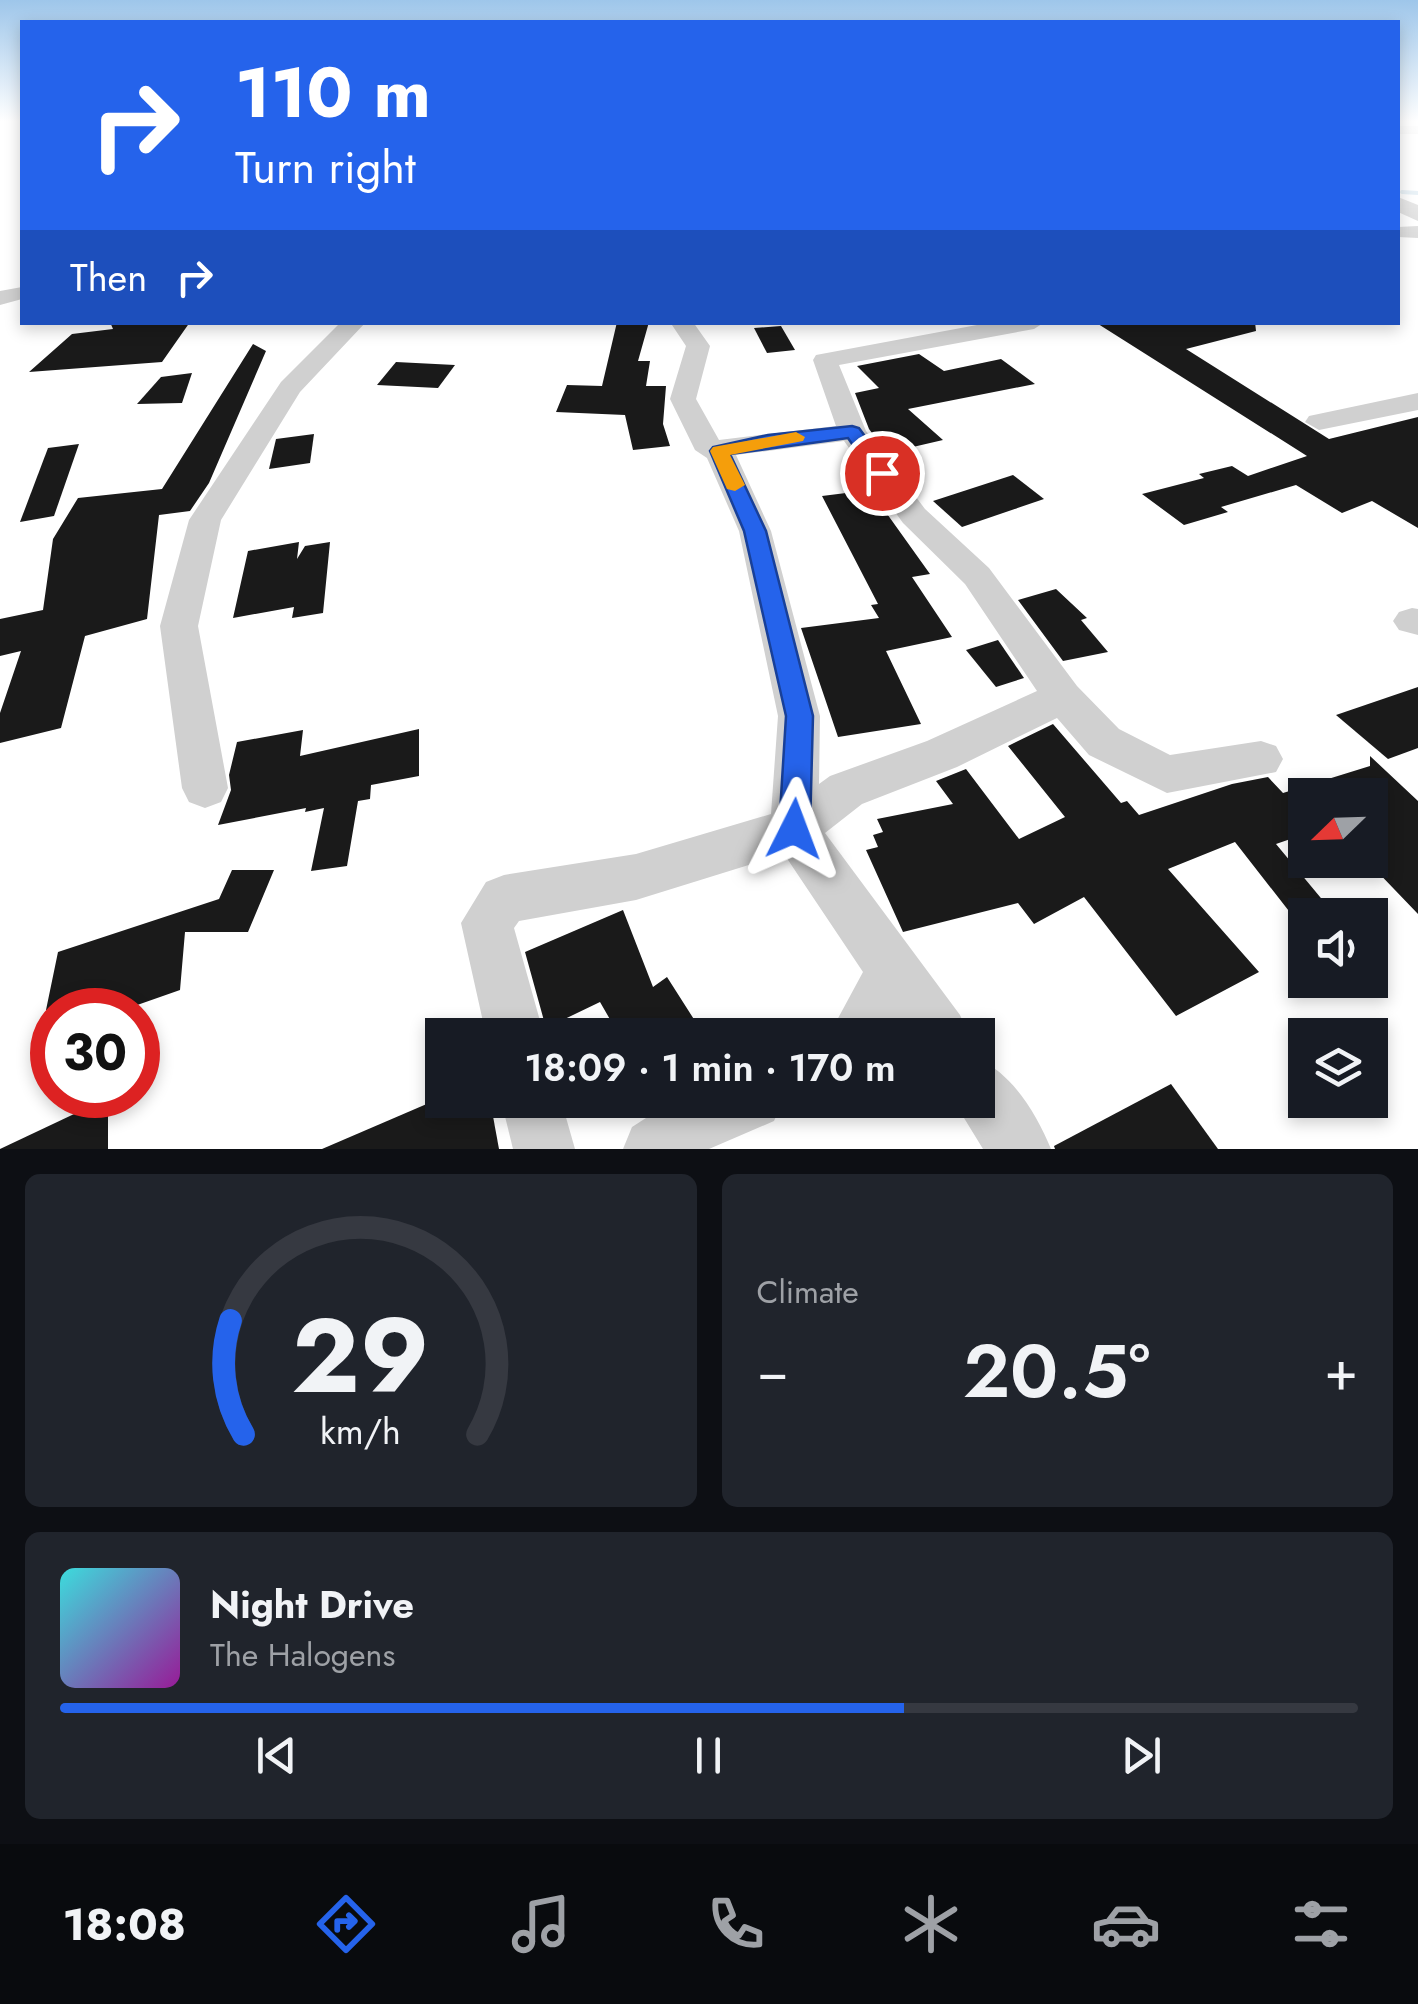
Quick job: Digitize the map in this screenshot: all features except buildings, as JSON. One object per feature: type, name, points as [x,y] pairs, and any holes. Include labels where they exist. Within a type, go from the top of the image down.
[{"type":"street","points":[[205,788],[180,626],[205,520],[290,388],[352,325]]},
{"type":"street","points":[[683,325],[698,346],[683,399],[704,444],[719,451],[768,440],[852,432]]},
{"type":"street","points":[[1018,325],[825,360],[852,432],[914,516],[985,586],[1063,697],[1104,742],[1167,774],[1261,759]]},
{"type":"street","points":[[1319,422],[1382,412],[1418,401]]},
{"type":"street","points":[[719,451],[755,531],[799,716],[794,829],[928,1018]]},
{"type":"street","points":[[511,1018],[487,923],[504,899],[636,877],[794,829],[846,790],[942,754],[1063,697]]},
{"type":"street","points":[[868,1018],[894,971]]},
{"type":"street","points":[[995,1113],[1020,1149]]},
{"type":"street","points":[[536,1118],[544,1149]]},
{"type":"street","points":[[654,1149],[702,1118]]},
{"type":"waterway","points":[[1402,192],[1418,193]]},
{"type":"slow traffic","points":[[735,485],[719,451],[796,437]]},
{"type":"route","points":[[794,829],[799,716],[755,531],[719,451],[768,440],[852,432],[882,473]]}]
